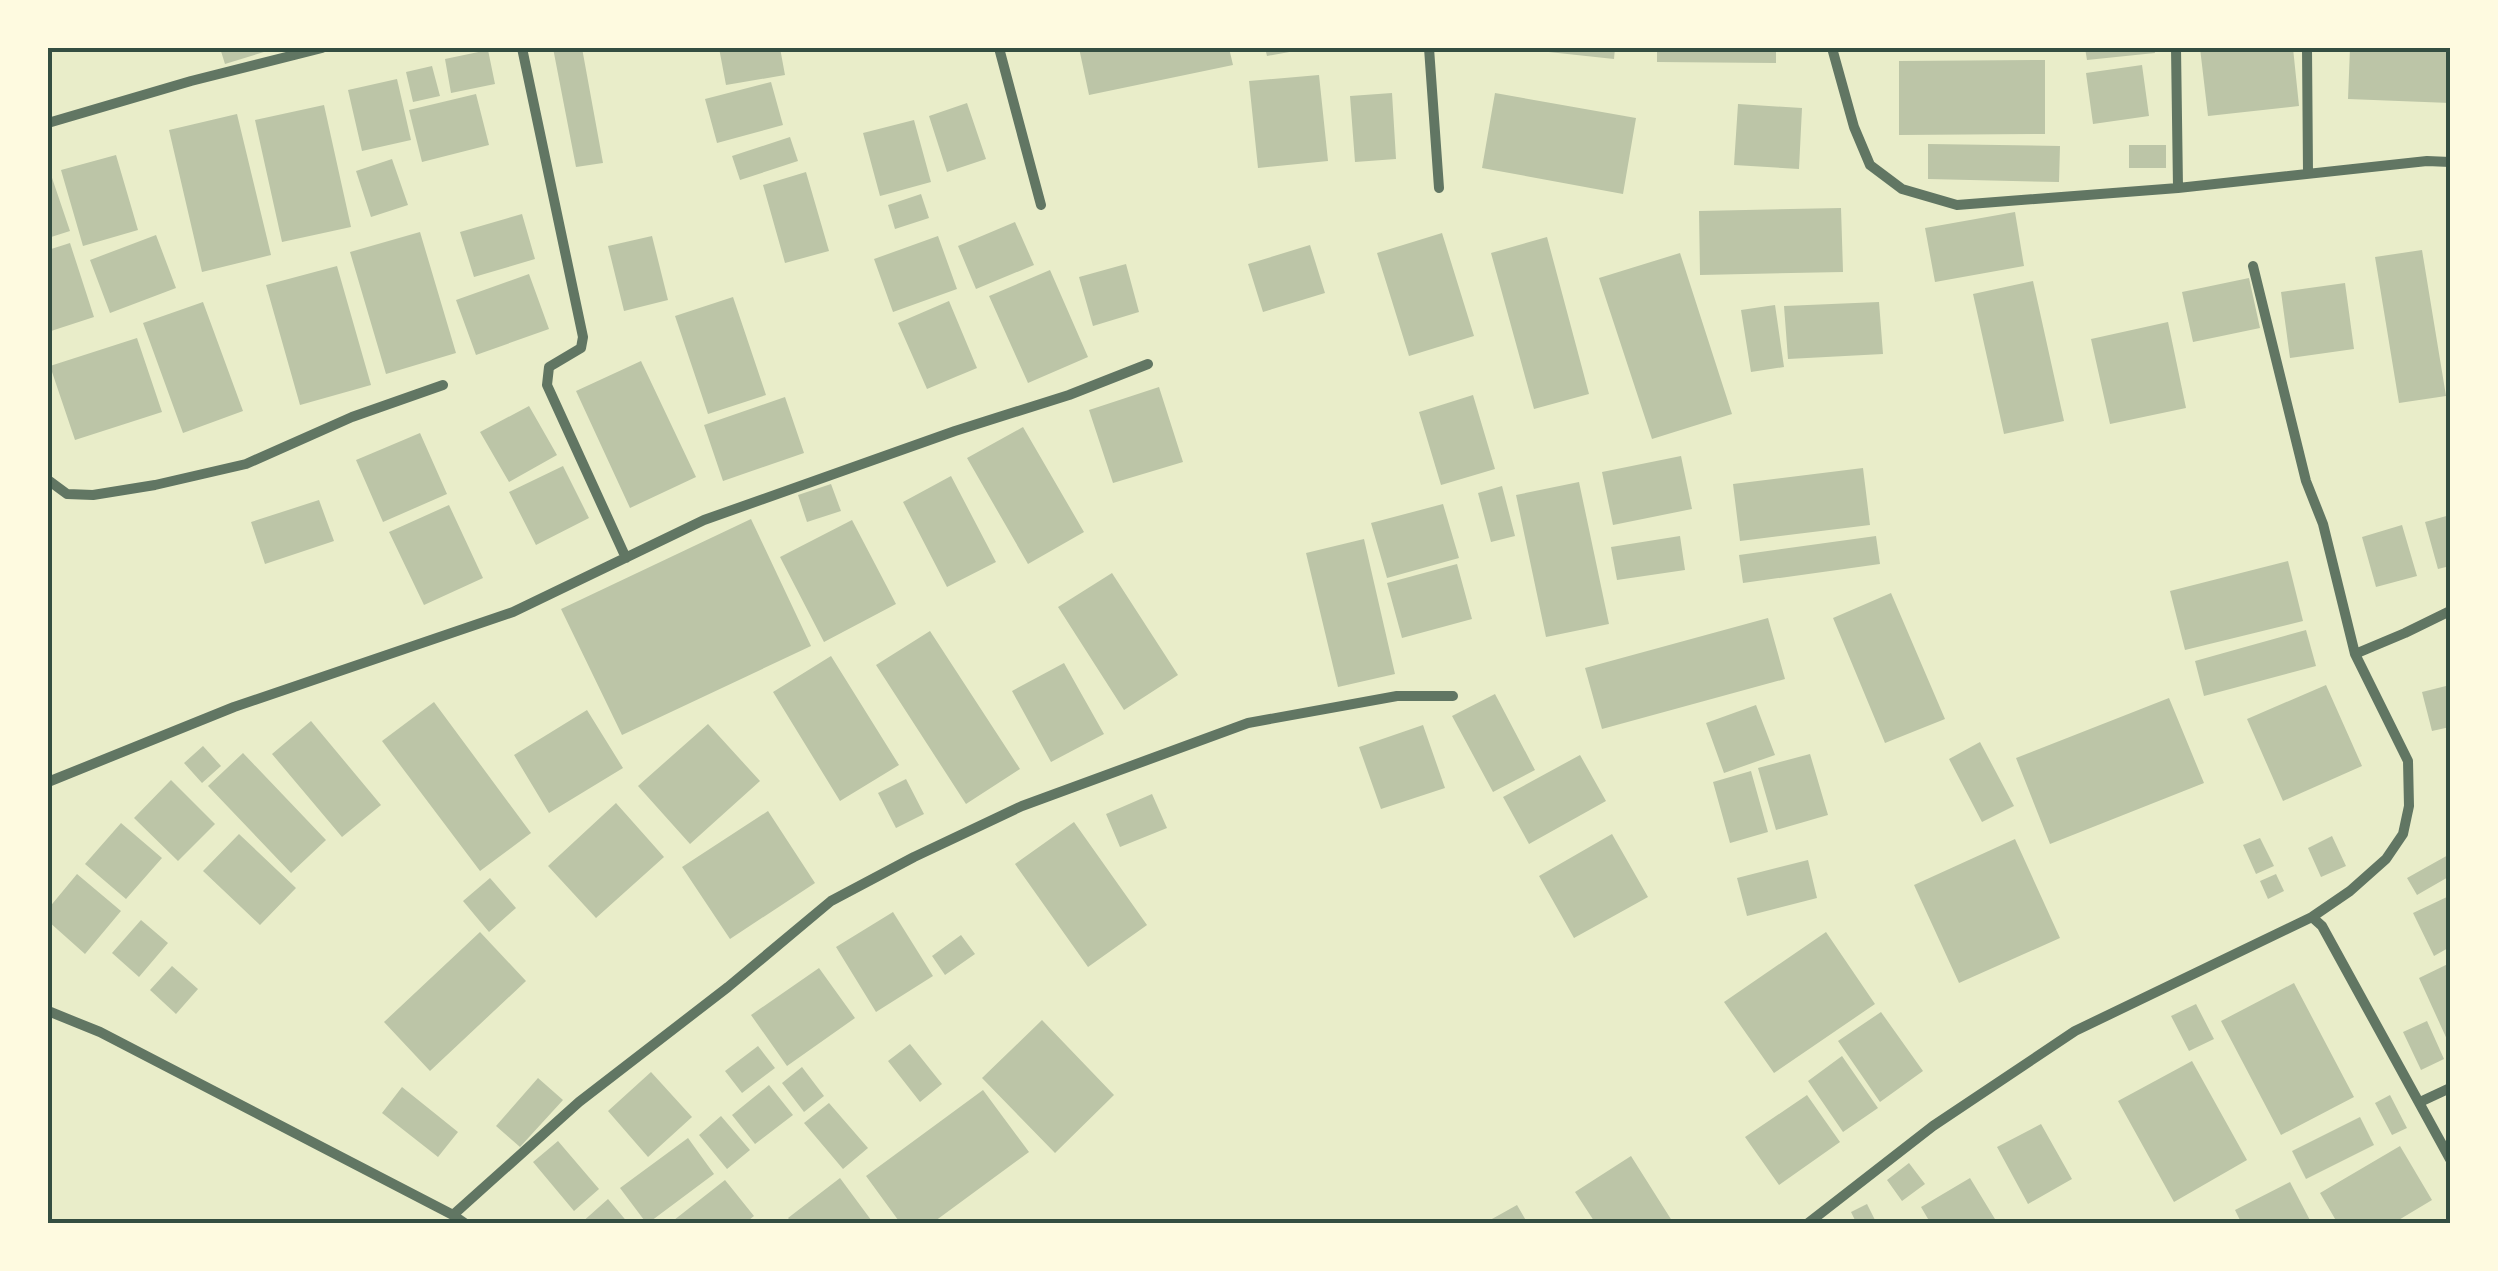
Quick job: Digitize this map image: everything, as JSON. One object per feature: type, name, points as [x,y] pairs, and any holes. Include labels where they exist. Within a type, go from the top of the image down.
[{"type":"street","points":[[48,124],[191,81],[322,48]]},
{"type":"street","points":[[522,48],[583,337],[580,348],[548,366],[546,385],[626,558]]},
{"type":"street","points":[[1000,48],[1041,206]]},
{"type":"street","points":[[1429,48],[1439,188]]},
{"type":"street","points":[[1832,48],[1854,127],[1870,164],[1902,189],[1956,206],[2178,188],[2427,161],[2450,162]]},
{"type":"street","points":[[2176,48],[2178,188]]},
{"type":"street","points":[[2307,48],[2308,174]]},
{"type":"street","points":[[1806,1224],[1933,1126],[2075,1031],[2312,917],[2386,859],[2403,834],[2409,806],[2408,761],[2355,654],[2252,266]]},
{"type":"street","points":[[48,782],[234,707],[513,612],[704,520],[1069,395],[1148,364]]},
{"type":"street","points":[[48,480],[67,494],[93,495],[246,464],[352,416],[444,386]]},
{"type":"street","points":[[2355,654],[2450,611]]},
{"type":"street","points":[[453,1214],[579,1102],[728,987],[831,901],[914,856],[1022,806],[1248,723],[1397,696],[1453,696]]},
{"type":"street","points":[[2312,917],[2322,926],[2450,1159]]},
{"type":"street","points":[[48,1012],[100,1032],[466,1224]]},
{"type":"street","points":[[2420,1102],[2450,1088]]},
{"type":"building","points":[[220,48],[277,48],[225,64]]},
{"type":"building","points":[[553,48],[582,48],[603,163],[576,167]]},
{"type":"building","points":[[719,48],[780,48],[785,75],[726,85]]},
{"type":"building","points":[[1079,48],[1229,48],[1233,65],[1089,95]]},
{"type":"building","points":[[1265,48],[1306,48],[1306,49],[1267,56]]},
{"type":"building","points":[[1530,48],[1615,48],[1614,59]]},
{"type":"building","points":[[1657,48],[1776,48],[1776,63],[1657,62]]},
{"type":"building","points":[[2085,48],[2154,48],[2155,53],[2087,60]]},
{"type":"building","points":[[2200,48],[2293,48],[2299,106],[2208,116]]},
{"type":"building","points":[[2350,48],[2450,48],[2450,103],[2348,99]]},
{"type":"building","points":[[488,50],[495,84],[451,93],[445,59]]},
{"type":"building","points":[[2045,60],[2045,134],[1899,135],[1899,61]]},
{"type":"building","points":[[2142,65],[2149,116],[2093,124],[2086,73]]},
{"type":"building","points":[[432,66],[440,96],[413,102],[406,72]]},
{"type":"building","points":[[1319,75],[1328,161],[1258,168],[1249,81]]},
{"type":"building","points":[[397,79],[411,140],[362,151],[348,90]]},
{"type":"building","points":[[771,82],[783,125],[717,143],[705,99]]},
{"type":"building","points":[[1392,93],[1396,159],[1355,162],[1350,96]]},
{"type":"building","points":[[1495,93],[1636,118],[1623,194],[1482,168]]},
{"type":"building","points":[[476,94],[489,145],[422,162],[409,110]]},
{"type":"building","points":[[967,103],[986,159],[947,172],[929,116]]},
{"type":"building","points":[[1738,104],[1802,108],[1799,169],[1734,165]]},
{"type":"building","points":[[324,105],[351,227],[282,242],[255,120]]},
{"type":"building","points":[[237,114],[271,255],[202,272],[169,130]]},
{"type":"building","points":[[914,120],[931,182],[880,196],[863,133]]},
{"type":"building","points":[[790,137],[798,161],[740,180],[732,156]]},
{"type":"building","points":[[1928,144],[2060,146],[2059,182],[1928,179]]},
{"type":"building","points":[[2129,145],[2166,145],[2166,168],[2129,168]]},
{"type":"building","points":[[116,155],[138,230],[83,246],[61,170]]},
{"type":"building","points":[[392,159],[408,205],[371,217],[356,171]]},
{"type":"building","points":[[48,166],[70,231],[48,238]]},
{"type":"building","points":[[806,172],[829,251],[785,263],[763,185]]},
{"type":"building","points":[[921,194],[929,218],[895,229],[888,205]]},
{"type":"building","points":[[1841,208],[1843,272],[1700,275],[1699,211]]},
{"type":"building","points":[[2015,212],[2024,266],[1935,282],[1925,228]]},
{"type":"building","points":[[522,214],[535,259],[474,277],[460,232]]},
{"type":"building","points":[[1015,222],[1034,265],[976,289],[958,246]]},
{"type":"building","points":[[420,232],[456,353],[386,374],[350,252]]},
{"type":"building","points":[[1442,233],[1474,336],[1409,356],[1377,253]]},
{"type":"building","points":[[156,235],[176,288],[110,313],[90,260]]},
{"type":"building","points":[[652,236],[668,300],[624,311],[608,246]]},
{"type":"building","points":[[938,236],[957,289],[893,312],[874,259]]},
{"type":"building","points":[[1547,237],[1589,394],[1534,409],[1491,253]]},
{"type":"building","points":[[70,243],[94,317],[48,332],[48,250]]},
{"type":"building","points":[[1310,245],[1325,293],[1263,312],[1248,264]]},
{"type":"building","points":[[2422,250],[2446,396],[2399,403],[2375,257]]},
{"type":"building","points":[[1680,253],[1732,414],[1652,439],[1599,278]]},
{"type":"building","points":[[1126,264],[1139,312],[1093,326],[1079,277]]},
{"type":"building","points":[[337,266],[371,385],[300,405],[266,285]]},
{"type":"building","points":[[1050,270],[1088,357],[1028,383],[989,296]]},
{"type":"building","points":[[529,274],[549,329],[476,355],[456,300]]},
{"type":"building","points":[[2249,278],[2260,328],[2193,342],[2182,292]]},
{"type":"building","points":[[2033,281],[2064,421],[2004,434],[1973,294]]},
{"type":"building","points":[[2345,283],[2354,349],[2290,358],[2281,292]]},
{"type":"building","points":[[733,297],[766,395],[708,414],[675,316]]},
{"type":"building","points":[[949,301],[977,368],[927,389],[898,323]]},
{"type":"building","points":[[203,302],[243,411],[183,433],[143,323]]},
{"type":"building","points":[[1879,302],[1883,354],[1788,359],[1784,306]]},
{"type":"building","points":[[1775,305],[1784,367],[1751,372],[1741,310]]},
{"type":"building","points":[[2168,322],[2186,408],[2110,424],[2091,339]]},
{"type":"building","points":[[137,338],[162,412],[75,440],[50,366]]},
{"type":"building","points":[[641,361],[696,477],[630,508],[576,391]]},
{"type":"building","points":[[1159,387],[1183,462],[1113,483],[1089,410]]},
{"type":"building","points":[[1473,395],[1495,469],[1441,485],[1419,412]]},
{"type":"building","points":[[785,397],[804,453],[723,481],[704,425]]},
{"type":"building","points":[[529,406],[557,455],[509,482],[480,432]]},
{"type":"building","points":[[1023,427],[1084,532],[1028,564],[967,458]]},
{"type":"building","points":[[420,433],[447,494],[383,522],[356,460]]},
{"type":"building","points":[[1681,456],[1692,509],[1613,525],[1602,472]]},
{"type":"building","points":[[563,466],[589,518],[536,545],[509,492]]},
{"type":"building","points":[[1863,468],[1870,525],[1740,541],[1733,484]]},
{"type":"building","points":[[951,476],[996,562],[947,587],[903,502]]},
{"type":"building","points":[[1579,482],[1609,624],[1546,637],[1516,495]]},
{"type":"building","points":[[831,484],[841,511],[807,522],[798,495]]},
{"type":"building","points":[[1502,486],[1515,536],[1491,542],[1478,493]]},
{"type":"building","points":[[319,500],[334,541],[265,564],[251,522]]},
{"type":"building","points":[[1443,504],[1459,558],[1387,578],[1371,523]]},
{"type":"building","points":[[449,505],[483,578],[424,605],[389,532]]},
{"type":"building","points":[[2450,515],[2450,566],[2438,569],[2425,522]]},
{"type":"building","points":[[751,519],[811,646],[622,735],[561,609]]},
{"type":"building","points":[[852,520],[896,604],[824,642],[780,557]]},
{"type":"building","points":[[2402,525],[2417,576],[2376,587],[2362,537]]},
{"type":"building","points":[[1680,536],[1685,570],[1617,580],[1611,547]]},
{"type":"building","points":[[1876,536],[1880,564],[1743,583],[1739,555]]},
{"type":"building","points":[[1364,539],[1395,674],[1338,687],[1306,553]]},
{"type":"building","points":[[2288,561],[2303,621],[2185,650],[2170,591]]},
{"type":"building","points":[[1457,564],[1472,619],[1402,638],[1387,583]]},
{"type":"building","points":[[1112,573],[1178,675],[1124,710],[1058,607]]},
{"type":"building","points":[[1891,593],[1945,719],[1885,743],[1833,618]]},
{"type":"building","points":[[1768,618],[1785,679],[1602,729],[1585,668]]},
{"type":"building","points":[[2306,630],[2316,666],[2204,696],[2195,661]]},
{"type":"building","points":[[930,631],[1020,769],[966,804],[876,665]]},
{"type":"building","points":[[831,656],[899,765],[840,801],[773,692]]},
{"type":"building","points":[[1064,663],[1104,734],[1051,762],[1012,691]]},
{"type":"building","points":[[2326,685],[2362,766],[2283,801],[2247,719]]},
{"type":"building","points":[[2450,685],[2450,727],[2432,731],[2422,692]]},
{"type":"building","points":[[1495,694],[1535,770],[1493,792],[1452,716]]},
{"type":"building","points":[[2169,698],[2204,783],[2050,844],[2016,758]]},
{"type":"building","points":[[434,702],[531,833],[480,871],[382,741]]},
{"type":"building","points":[[1756,705],[1775,755],[1724,773],[1706,723]]},
{"type":"building","points":[[587,710],[623,768],[549,813],[514,755]]},
{"type":"building","points":[[311,721],[381,805],[342,837],[272,754]]},
{"type":"building","points":[[708,724],[760,781],[690,844],[638,786]]},
{"type":"building","points":[[1423,725],[1445,788],[1381,809],[1359,747]]},
{"type":"building","points":[[1980,742],[2014,806],[1982,822],[1949,759]]},
{"type":"building","points":[[203,746],[221,766],[202,783],[184,763]]},
{"type":"building","points":[[243,753],[326,840],[291,873],[208,786]]},
{"type":"building","points":[[1810,754],[1828,815],[1776,830],[1758,768]]},
{"type":"building","points":[[1580,755],[1606,801],[1529,844],[1503,797]]},
{"type":"building","points":[[1751,771],[1768,832],[1730,843],[1713,782]]},
{"type":"building","points":[[906,779],[924,814],[896,828],[878,793]]},
{"type":"building","points":[[171,780],[215,824],[178,861],[134,818]]},
{"type":"building","points":[[1152,794],[1167,828],[1120,847],[1106,814]]},
{"type":"building","points":[[616,803],[664,857],[596,918],[548,866]]},
{"type":"building","points":[[768,811],[815,883],[730,939],[682,867]]},
{"type":"building","points":[[1074,822],[1147,925],[1088,967],[1015,864]]},
{"type":"building","points":[[121,823],[162,858],[126,899],[85,864]]},
{"type":"building","points":[[239,834],[296,888],[260,925],[203,871]]},
{"type":"building","points":[[1612,834],[1648,897],[1574,938],[1539,876]]},
{"type":"building","points":[[2332,836],[2346,866],[2321,877],[2308,848]]},
{"type":"building","points":[[2260,838],[2274,866],[2256,874],[2243,845]]},
{"type":"building","points":[[2015,839],[2060,938],[1959,983],[1914,885]]},
{"type":"building","points":[[2450,854],[2450,876],[2417,895],[2407,878]]},
{"type":"building","points":[[1808,860],[1817,898],[1747,916],[1737,878]]},
{"type":"building","points":[[77,874],[121,911],[85,954],[48,921],[48,909]]},
{"type":"building","points":[[2276,874],[2284,891],[2268,899],[2260,881]]},
{"type":"building","points":[[490,878],[516,908],[489,932],[463,901]]},
{"type":"building","points":[[2449,896],[2450,947],[2434,956],[2413,913]]},
{"type":"building","points":[[893,912],[933,976],[876,1012],[836,947]]},
{"type":"building","points":[[141,920],[168,943],[139,977],[112,953]]},
{"type":"building","points":[[480,932],[526,981],[430,1071],[384,1022]]},
{"type":"building","points":[[1826,932],[1875,1004],[1774,1073],[1724,1002]]},
{"type":"building","points":[[961,935],[975,954],[945,975],[932,956]]},
{"type":"building","points":[[2450,963],[2450,1046],[2419,978]]},
{"type":"building","points":[[172,966],[198,989],[176,1014],[150,990]]},
{"type":"building","points":[[819,968],[855,1018],[787,1066],[751,1015]]},
{"type":"building","points":[[2294,983],[2354,1097],[2281,1135],[2221,1021]]},
{"type":"building","points":[[2196,1004],[2214,1039],[2189,1051],[2171,1016]]},
{"type":"building","points":[[1881,1012],[1923,1071],[1880,1102],[1838,1041]]},
{"type":"building","points":[[1042,1020],[1114,1095],[1055,1153],[982,1078]]},
{"type":"building","points":[[2427,1021],[2444,1059],[2421,1070],[2403,1032]]},
{"type":"building","points":[[910,1044],[942,1084],[920,1102],[888,1061]]},
{"type":"building","points":[[758,1046],[775,1068],[742,1093],[725,1071]]},
{"type":"building","points":[[1842,1056],[1878,1108],[1843,1132],[1808,1081]]},
{"type":"building","points":[[2192,1061],[2247,1160],[2174,1202],[2118,1101]]},
{"type":"building","points":[[802,1067],[824,1096],[804,1112],[782,1083]]},
{"type":"building","points":[[651,1072],[692,1117],[648,1157],[608,1111]]},
{"type":"building","points":[[538,1078],[563,1100],[520,1147],[496,1126]]},
{"type":"building","points":[[769,1085],[793,1115],[755,1144],[732,1115]]},
{"type":"building","points":[[402,1087],[458,1132],[438,1157],[382,1113]]},
{"type":"building","points":[[983,1090],[1029,1152],[931,1224],[901,1224],[866,1176]]},
{"type":"building","points":[[1807,1095],[1840,1142],[1779,1185],[1745,1137]]},
{"type":"building","points":[[2390,1095],[2407,1128],[2392,1135],[2375,1103]]},
{"type":"building","points":[[829,1103],[868,1148],[843,1169],[804,1123]]},
{"type":"building","points":[[721,1116],[750,1150],[727,1169],[699,1135]]},
{"type":"building","points":[[2360,1117],[2374,1145],[2306,1179],[2292,1151]]},
{"type":"building","points":[[2041,1124],[2072,1179],[2028,1204],[1997,1147]]},
{"type":"building","points":[[688,1138],[714,1174],[647,1224],[620,1188]]},
{"type":"building","points":[[558,1141],[599,1189],[574,1211],[533,1162]]},
{"type":"building","points":[[2400,1146],[2432,1200],[2392,1224],[2338,1224],[2320,1193]]},
{"type":"building","points":[[1631,1156],[1674,1224],[1596,1224],[1575,1192]]},
{"type":"building","points":[[1909,1163],[1925,1184],[1902,1201],[1887,1180]]},
{"type":"building","points":[[840,1178],[874,1224],[793,1224],[788,1218]]},
{"type":"building","points":[[1970,1178],[1998,1224],[1931,1224],[1921,1207]]},
{"type":"building","points":[[725,1180],[754,1216],[744,1224],[669,1224]]},
{"type":"building","points":[[2290,1182],[2312,1224],[2242,1224],[2235,1210]]},
{"type":"building","points":[[608,1199],[629,1224],[580,1224]]},
{"type":"building","points":[[1867,1204],[1877,1224],[1857,1224],[1851,1212]]},
{"type":"building","points":[[1517,1205],[1528,1224],[1483,1224]]}]
